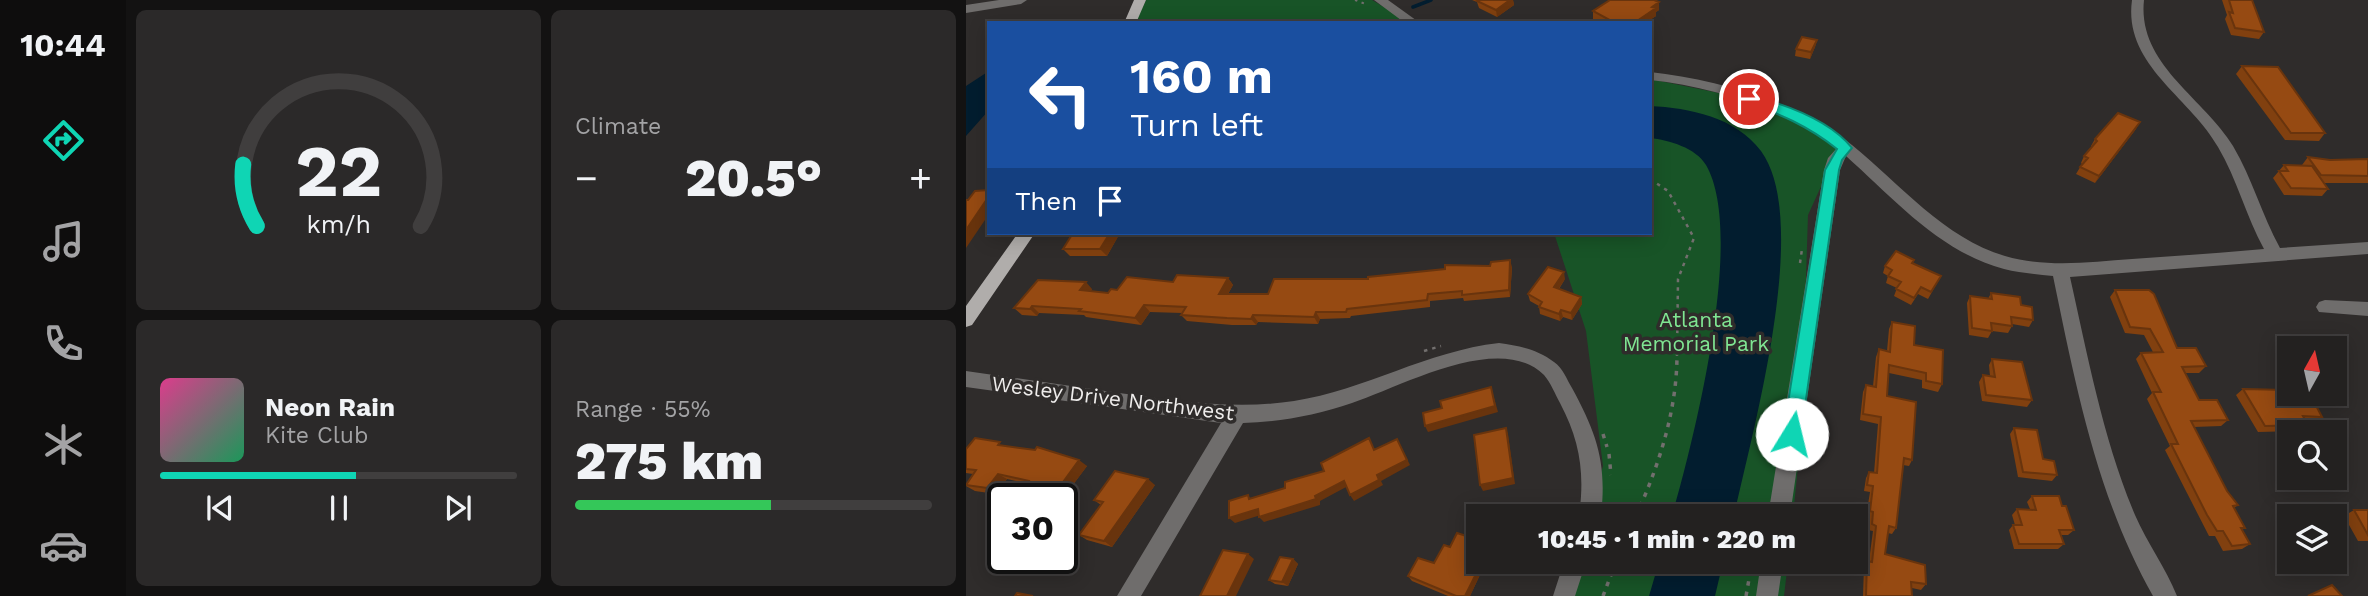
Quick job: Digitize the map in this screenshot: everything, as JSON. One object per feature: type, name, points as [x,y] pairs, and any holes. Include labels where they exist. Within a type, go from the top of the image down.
[{"type":"main road","points":[[1131,21],[1140,1]]},
{"type":"main road","points":[[966,320],[1026,235]]},
{"type":"street","points":[[966,9],[1021,0]]},
{"type":"street","points":[[1380,0],[1411,21]]},
{"type":"street","points":[[2138,0],[2138,30],[2146,50],[2218,134],[2233,160],[2265,237],[2275,254]]},
{"type":"street","points":[[1652,76],[1687,80],[1770,105],[1818,127],[1846,148],[1920,215],[1956,242],[2006,262],[2060,271],[2368,249]]},
{"type":"street","points":[[1781,504],[1832,170],[1836,158],[1846,148]]},
{"type":"street","points":[[2060,271],[2106,470],[2125,520],[2166,596]]},
{"type":"street","points":[[2325,307],[2368,309]]},
{"type":"street","name":"Wesley Drive Northwest","points":[[966,379],[1237,416],[1279,413],[1328,403],[1452,357],[1479,353],[1515,354],[1535,359],[1551,370],[1581,421],[1589,443],[1595,482],[1592,504]]},
{"type":"street","points":[[1128,596],[1237,416]]},
{"type":"street","points":[[1564,596],[1571,574]]},
{"type":"street","points":[[1767,596],[1770,574]]},
{"type":"path","points":[[1641,504],[1657,469],[1677,384],[1678,279],[1694,238],[1668,191],[1652,179]]},
{"type":"path","points":[[1801,269],[1803,244]]},
{"type":"path","points":[[1603,596],[1611,574]]},
{"type":"green space","points":[[1146,0],[1372,0],[1408,21],[1136,21]]},
{"type":"green space","name":"Atlanta Memorial Park","points":[[1652,79],[1778,105],[1838,149],[1808,215],[1801,436],[1794,504],[1592,504],[1603,466],[1586,331],[1555,235],[1652,235]]},
{"type":"green space","points":[[1571,574],[1787,574],[1784,596],[1565,596]]},
{"type":"water","points":[[987,72],[987,112],[966,136],[966,86]]},
{"type":"water","points":[[1652,106],[1696,112],[1739,130],[1761,151],[1775,183],[1781,226],[1780,275],[1764,382],[1737,504],[1675,504],[1703,390],[1712,338],[1719,286],[1721,238],[1717,197],[1706,165],[1696,154],[1681,146],[1652,138]]},
{"type":"water","points":[[1655,574],[1720,574],[1715,596],[1649,596]]},
{"type":"building","points":[[1510,0],[1496,10],[1477,1]]},
{"type":"building","points":[[1610,0],[1659,2],[1652,7],[1656,8],[1637,21],[1611,21],[1593,11]]},
{"type":"building","points":[[2229,0],[2252,0],[2264,32],[2235,28],[2229,12],[2233,13]]},
{"type":"building","points":[[1802,37],[1817,40],[1811,52],[1796,49]]},
{"type":"building","points":[[2242,66],[2278,67],[2325,133],[2291,133]]},
{"type":"building","points":[[2118,113],[2140,122],[2099,176],[2080,167],[2088,158],[2084,156],[2097,141],[2095,139]]},
{"type":"building","points":[[2308,157],[2330,160],[2368,159],[2368,176],[2321,175]]},
{"type":"building","points":[[2284,165],[2312,166],[2328,189],[2291,188],[2279,171],[2288,171]]},
{"type":"building","points":[[987,190],[987,199],[966,230],[966,200],[975,191]]},
{"type":"building","points":[[1072,235],[1109,235],[1100,249],[1063,249]]},
{"type":"building","points":[[1896,251],[1914,260],[1912,263],[1941,276],[1931,292],[1921,287],[1914,298],[1896,289],[1901,282],[1888,276],[1892,270],[1885,266]]},
{"type":"building","points":[[1510,260],[1509,290],[1462,295],[1462,291],[1428,294],[1427,300],[1347,309],[1346,312],[1316,312],[1314,317],[1253,315],[1251,319],[1181,315],[1186,307],[1144,305],[1135,318],[1079,311],[1081,309],[1032,306],[1030,309],[1014,308],[1038,280],[1086,282],[1080,290],[1108,293],[1111,289],[1117,290],[1127,277],[1173,282],[1177,275],[1228,278],[1219,294],[1268,294],[1274,279],[1368,279],[1445,269],[1445,265],[1490,266],[1491,262]]},
{"type":"building","points":[[1548,267],[1564,272],[1554,287],[1581,297],[1571,313],[1561,310],[1559,314],[1539,307],[1542,302],[1528,294]]},
{"type":"building","points":[[2115,290],[2149,290],[2154,294],[2177,348],[2196,348],[2206,366],[2182,367],[2199,400],[2217,400],[2228,420],[2191,421],[2227,491],[2238,505],[2233,506],[2250,544],[2232,546],[2223,531],[2217,531],[2207,515],[2171,444],[2178,444],[2153,392],[2161,392],[2141,353],[2163,352],[2150,329],[2130,327]]},
{"type":"building","points":[[1991,293],[2020,297],[2021,305],[2032,307],[2033,320],[2011,317],[2012,326],[1991,323],[1992,331],[1972,328],[1970,296],[1992,299]]},
{"type":"building","points":[[1892,322],[1915,326],[1914,345],[1943,350],[1942,384],[1926,381],[1926,373],[1889,365],[1887,396],[1916,402],[1912,460],[1904,458],[1896,528],[1889,526],[1885,554],[1925,565],[1926,584],[1911,582],[1912,596],[1866,596],[1868,561],[1872,562],[1876,526],[1872,524],[1873,512],[1870,511],[1873,486],[1867,485],[1869,472],[1877,473],[1881,417],[1863,414],[1866,385],[1876,387],[1879,349],[1890,352]]},
{"type":"building","points":[[1992,359],[2022,362],[2032,400],[1986,395],[1983,375],[1995,377]]},
{"type":"building","points":[[1491,387],[1495,406],[1425,426],[1423,413],[1442,408],[1440,401]]},
{"type":"building","points":[[2243,389],[2277,390],[2277,406],[2316,406],[2322,417],[2303,416],[2305,420],[2277,420],[2277,426],[2265,426]]},
{"type":"building","points":[[1506,428],[1513,478],[1480,485],[1474,435]]},
{"type":"building","points":[[2014,428],[2037,430],[2043,459],[2054,461],[2057,475],[2023,472]]},
{"type":"building","points":[[975,438],[1000,442],[998,445],[1035,450],[1037,447],[1079,460],[1062,483],[1028,483],[1029,481],[998,474],[991,483],[987,483],[987,488],[966,485],[976,470],[966,469],[966,449]]},
{"type":"building","points":[[1369,438],[1374,450],[1397,439],[1407,460],[1377,475],[1379,480],[1350,495],[1344,481],[1315,496],[1316,499],[1259,517],[1258,509],[1229,518],[1229,501],[1248,495],[1249,499],[1285,488],[1285,482],[1324,471],[1321,463]]},
{"type":"building","points":[[1115,471],[1148,479],[1104,541],[1079,535],[1103,502],[1094,500]]},
{"type":"building","points":[[2032,496],[2059,496],[2062,506],[2066,506],[2074,530],[2059,530],[2064,544],[2019,544],[2013,525],[2022,525],[2017,509],[2036,510]]},
{"type":"building","points":[[2354,510],[2368,510],[2368,535]]},
{"type":"building","points":[[1457,533],[1466,536],[1466,574],[1476,574],[1465,596],[1456,596],[1408,576],[1418,558],[1434,563],[1444,545],[1450,547]]},
{"type":"building","points":[[1223,550],[1248,554],[1227,596],[1200,596]]},
{"type":"building","points":[[1280,557],[1293,559],[1282,582],[1269,580]]},
{"type":"building","points":[[2332,585],[2342,596],[2308,596]]},
{"type":"waterway","points":[[1413,7],[1431,0]]},
{"type":"route","points":[[1749,99],[1789,112],[1818,127],[1846,148],[1836,158],[1832,170],[1792,434]]}]
